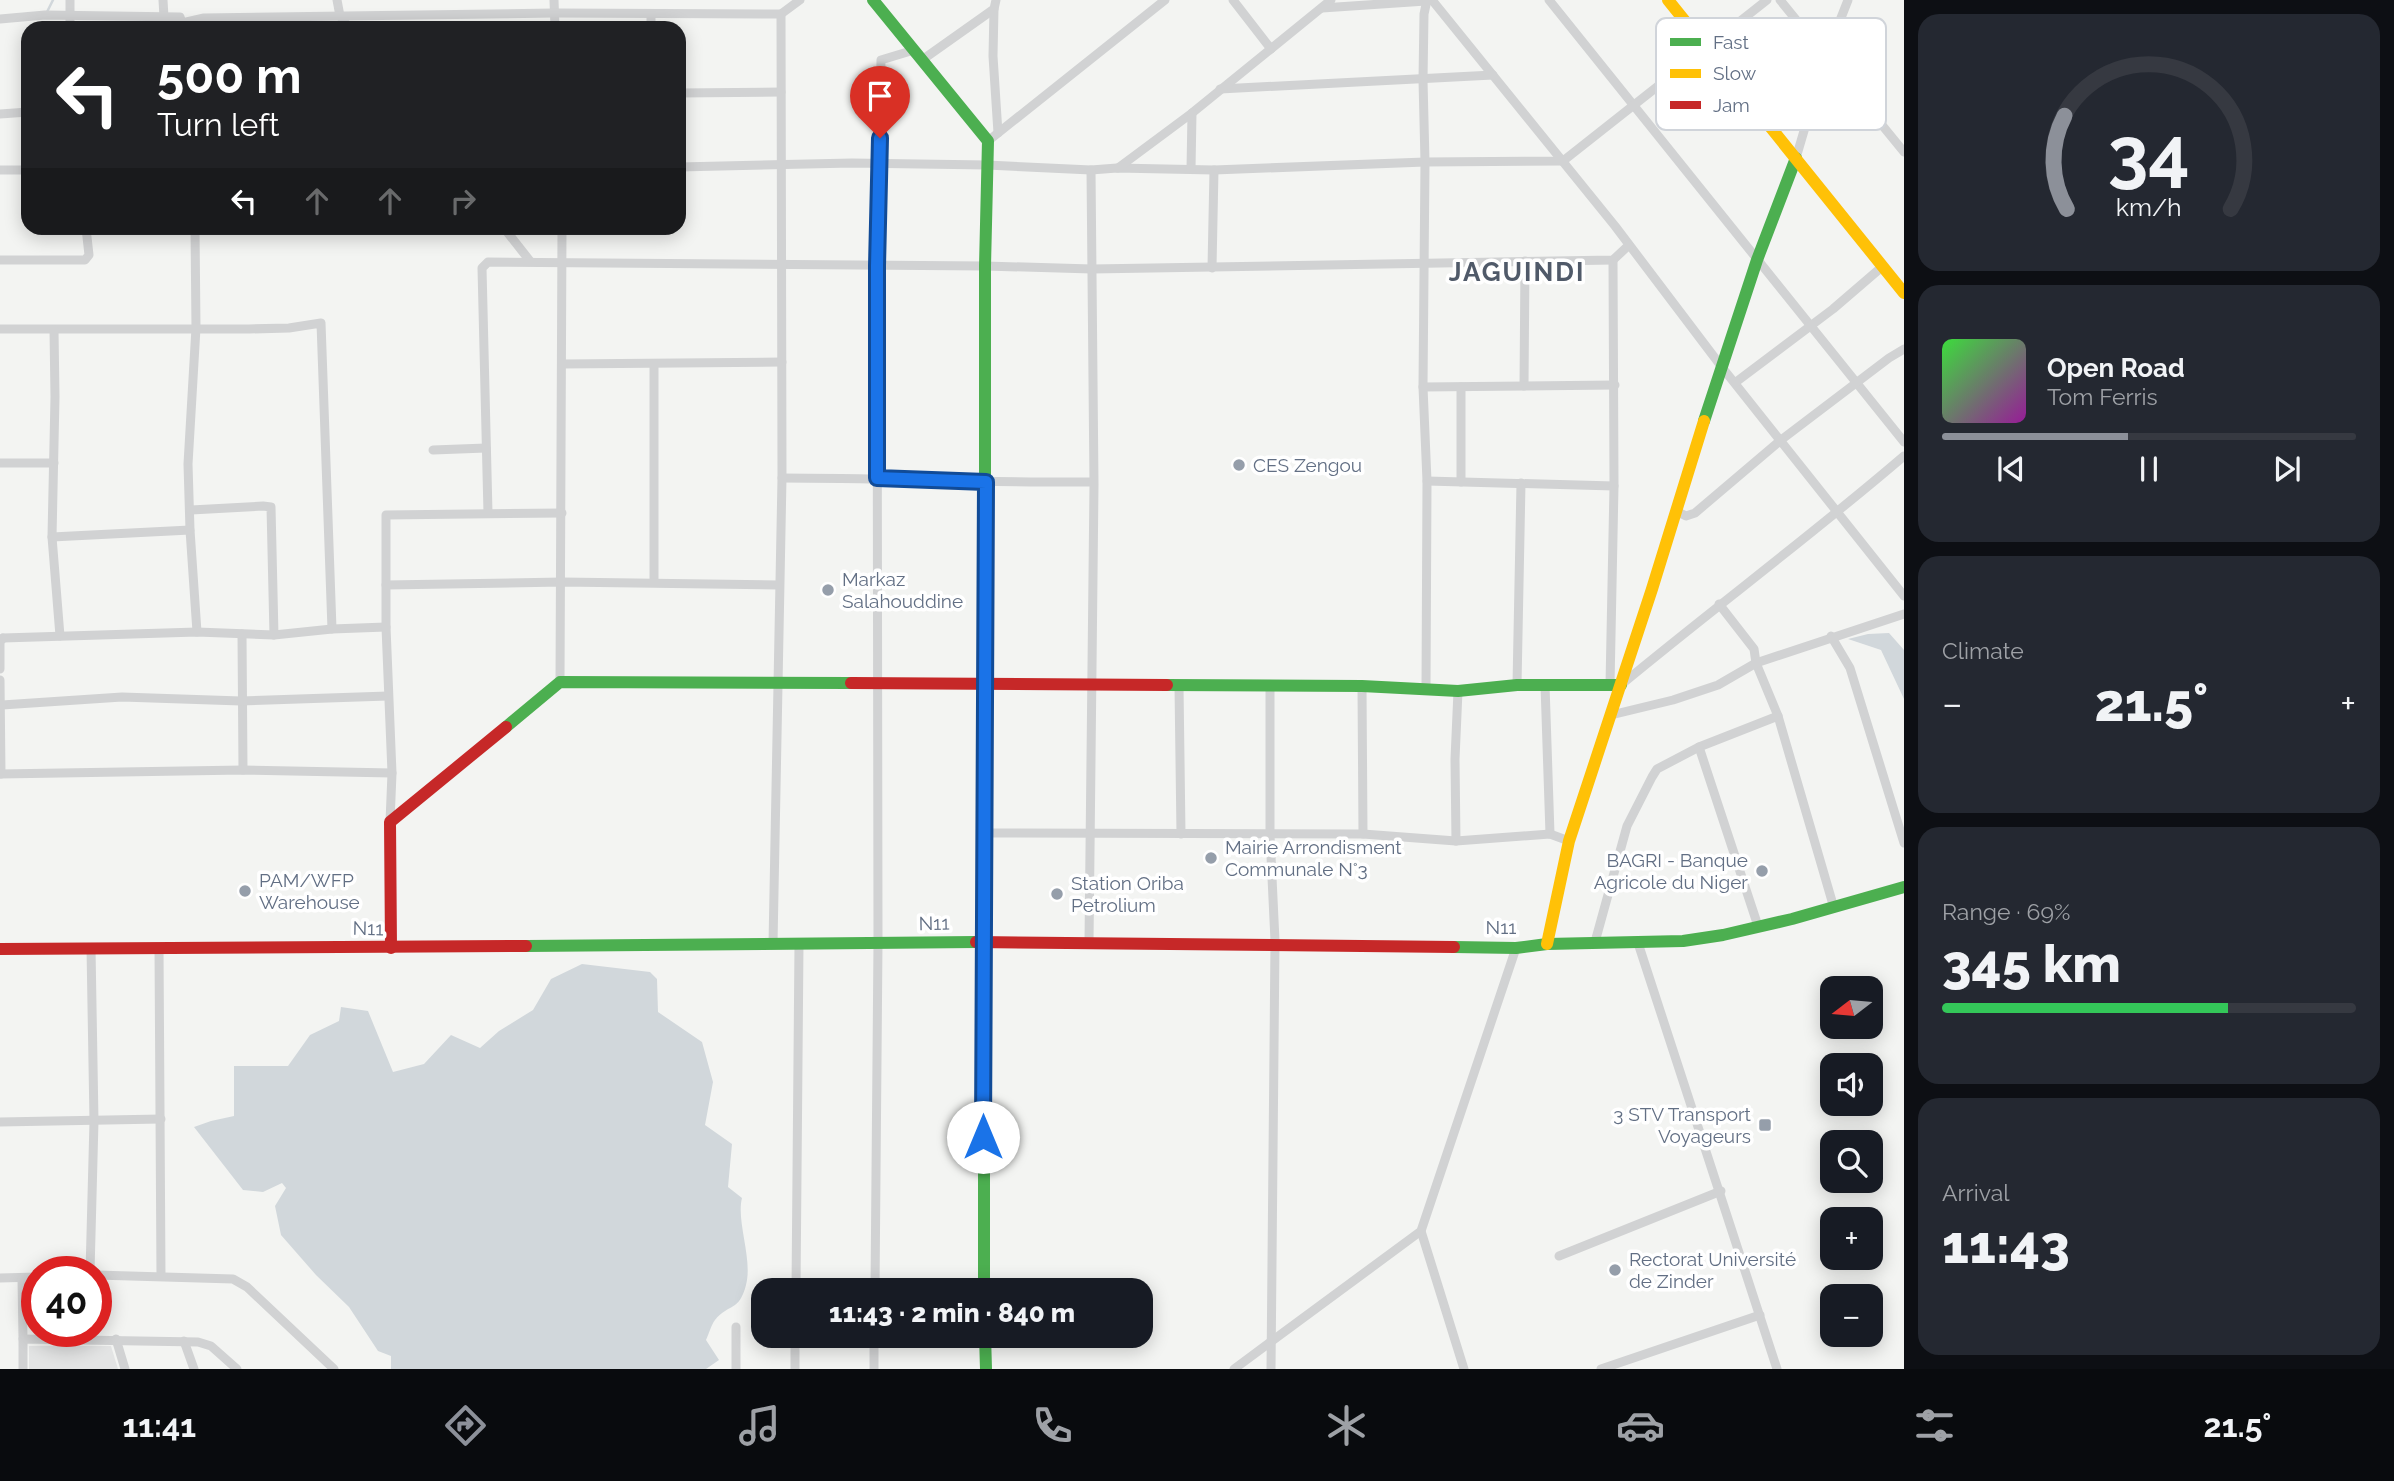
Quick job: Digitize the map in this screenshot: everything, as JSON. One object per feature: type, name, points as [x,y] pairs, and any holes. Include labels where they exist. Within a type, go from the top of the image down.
[{"type":"street","points":[[70,0],[70,21]]},
{"type":"street","points":[[163,0],[164,17]]},
{"type":"street","points":[[337,0],[344,21]]},
{"type":"street","points":[[554,0],[555,21]]},
{"type":"street","points":[[193,21],[204,18],[554,13],[781,13],[800,0]]},
{"type":"street","points":[[873,0],[918,55],[993,137]]},
{"type":"street","points":[[993,137],[1166,0]]},
{"type":"street","points":[[1233,0],[1271,50]]},
{"type":"street","points":[[1117,168],[1192,113],[1331,0]]},
{"type":"street","points":[[1322,8],[1428,0]]},
{"type":"street","points":[[1428,0],[1563,161],[1904,597]]},
{"type":"street","points":[[1426,689],[1427,481],[1423,387],[1426,262],[1423,80],[1428,0]]},
{"type":"street","points":[[1549,0],[1904,442]]},
{"type":"street","points":[[1668,0],[1683,18]]},
{"type":"street","points":[[1744,18],[1767,0]]},
{"type":"street","points":[[1780,0],[1795,18]]},
{"type":"street","points":[[1841,18],[1848,0]]},
{"type":"street","points":[[875,1278],[878,943],[877,266],[881,60],[918,55],[995,4]]},
{"type":"street","points":[[984,1278],[985,266],[987,165],[993,137],[995,4]]},
{"type":"street","points":[[774,944],[782,478],[781,13]]},
{"type":"street","points":[[0,19],[45,15],[164,17],[174,21]]},
{"type":"street","points":[[651,15],[651,21]]},
{"type":"street","points":[[1220,89],[1493,75]]},
{"type":"street","points":[[686,167],[880,164],[1091,170],[1213,170],[1425,162],[1563,161],[1656,86]]},
{"type":"street","points":[[686,93],[781,92]]},
{"type":"street","points":[[0,114],[21,112]]},
{"type":"street","points":[[1191,169],[1192,113]]},
{"type":"street","points":[[1774,130],[1904,293]]},
{"type":"street","points":[[1615,685],[1676,511],[1757,260],[1804,130]]},
{"type":"street","points":[[1886,130],[1904,152]]},
{"type":"street","points":[[0,170],[21,170]]},
{"type":"street","points":[[1089,942],[1093,482],[1091,170]]},
{"type":"street","points":[[1212,268],[1213,170]]},
{"type":"street","points":[[0,260],[85,260],[89,255],[87,235]]},
{"type":"street","points":[[195,235],[196,328],[188,464],[197,632]]},
{"type":"street","points":[[510,235],[530,261]]},
{"type":"street","points":[[560,682],[562,235]]},
{"type":"street","points":[[488,513],[482,268],[488,262],[1212,268],[1613,260],[1629,245]]},
{"type":"street","points":[[1547,944],[1569,841],[1611,715],[1615,685],[1613,260]]},
{"type":"street","points":[[1524,386],[1525,261]]},
{"type":"street","points":[[1736,382],[1833,309],[1883,266]]},
{"type":"street","points":[[0,329],[289,328],[321,323],[332,629]]},
{"type":"street","points":[[54,330],[52,537],[60,636]]},
{"type":"street","points":[[1676,511],[1686,516],[1695,513],[1781,440],[1904,349]]},
{"type":"street","points":[[562,364],[782,362]]},
{"type":"street","points":[[654,364],[654,582]]},
{"type":"street","points":[[1423,387],[1615,385]]},
{"type":"street","points":[[1461,387],[1461,482]]},
{"type":"street","points":[[433,450],[486,448]]},
{"type":"street","points":[[390,822],[560,682],[1270,685],[1458,691],[1517,685],[1615,685],[1838,512],[1904,456]]},
{"type":"street","points":[[0,463],[54,463]]},
{"type":"street","points":[[782,478],[1093,482]]},
{"type":"street","points":[[1427,481],[1614,486]]},
{"type":"street","points":[[1517,685],[1521,483]]},
{"type":"street","points":[[191,510],[271,507],[274,635]]},
{"type":"street","points":[[391,948],[392,773],[386,627],[386,515],[562,513]]},
{"type":"street","points":[[52,537],[190,530]]},
{"type":"street","points":[[386,585],[654,582],[779,585]]},
{"type":"street","points":[[1719,604],[1754,649],[1756,663],[1778,716],[1834,908]]},
{"type":"street","points":[[1611,715],[1673,700],[1718,685],[1756,663],[1904,614]]},
{"type":"street","points":[[0,669],[1,636],[197,632],[274,635],[386,627]]},
{"type":"street","points":[[242,634],[243,770]]},
{"type":"street","points":[[1831,636],[1850,668],[1904,843]]},
{"type":"street","points":[[0,680],[1,774],[243,770],[392,773]]},
{"type":"street","points":[[1270,685],[1270,835],[1275,941],[1271,1369]]},
{"type":"street","points":[[1545,685],[1550,834]]},
{"type":"street","points":[[1179,686],[1181,834]]},
{"type":"street","points":[[1362,686],[1363,834]]},
{"type":"street","points":[[1456,841],[1458,691]]},
{"type":"street","points":[[2,705],[122,697],[242,701],[388,696]]},
{"type":"street","points":[[1595,942],[1628,826],[1657,769],[1699,747],[1778,716]]},
{"type":"street","points":[[1699,747],[1758,926]]},
{"type":"street","points":[[985,834],[1363,834],[1456,841],[1550,834],[1569,841]]},
{"type":"street","name":"N11","points":[[0,949],[1275,941],[1516,948],[1547,944],[1683,941],[1723,935],[1834,908],[1904,887]]},
{"type":"street","points":[[1638,943],[1777,1369]]},
{"type":"street","points":[[796,1278],[799,944]]},
{"type":"street","points":[[90,1256],[94,1121],[91,948]]},
{"type":"street","points":[[159,948],[161,1276]]},
{"type":"street","points":[[1234,1369],[1421,1231],[1516,948]]},
{"type":"street","points":[[0,1122],[161,1119]]},
{"type":"street","points":[[1559,1256],[1721,1191]]},
{"type":"street","points":[[1421,1231],[1464,1369]]},
{"type":"street","points":[[112,1275],[233,1279],[240,1282],[334,1369]]},
{"type":"street","points":[[0,1278],[21,1278]]},
{"type":"street","points":[[1601,1369],[1760,1315]]},
{"type":"street","points":[[736,1327],[736,1369]]},
{"type":"street","points":[[112,1339],[198,1342],[211,1346],[237,1369]]},
{"type":"street","points":[[116,1339],[125,1369]]},
{"type":"street","points":[[184,1342],[194,1369]]},
{"type":"street","points":[[23,1347],[23,1369]]},
{"type":"street","points":[[795,1348],[795,1369]]},
{"type":"street","points":[[874,1348],[874,1369]]},
{"type":"street","points":[[985,1348],[986,1369]]},
{"type":"shaded area","points":[[1889,633],[1904,650],[1904,699],[1881,650],[1848,639]]},
{"type":"shaded area","points":[[582,964],[650,972],[657,979],[658,1012],[702,1042],[713,1082],[705,1125],[732,1144],[728,1187],[742,1198],[741,1218],[748,1275],[740,1299],[715,1320],[706,1340],[719,1360],[706,1369],[391,1369],[391,1356],[378,1351],[349,1307],[281,1235],[275,1206],[286,1188],[282,1183],[263,1192],[243,1190],[194,1127],[234,1116],[234,1066],[288,1066],[310,1035],[339,1021],[341,1007],[368,1011],[393,1072],[424,1064],[451,1035],[480,1048],[499,1031],[533,1010],[551,979]]},
{"type":"shaded area","points":[[29,1347],[111,1347],[118,1369],[29,1369]]},
{"type":"waterway","points":[[47,12],[53,0]]},
{"type":"traffic: fast","points":[[873,0],[988,141],[985,493]]},
{"type":"traffic: fast","points":[[1704,421],[1757,260],[1796,158]]},
{"type":"traffic: fast","points":[[506,727],[560,682],[851,683]]},
{"type":"traffic: fast","points":[[1167,685],[1362,686],[1458,691],[1517,685],[1621,685]]},
{"type":"traffic: fast","points":[[984,865],[984,1278]]},
{"type":"traffic: fast","points":[[1454,947],[1516,948],[1547,944],[1683,941],[1792,919],[1904,887]]},
{"type":"traffic: fast","points":[[526,946],[976,942]]},
{"type":"traffic: fast","points":[[985,1348],[986,1369]]},
{"type":"traffic: slow","points":[[1668,0],[1682,18]]},
{"type":"traffic: slow","points":[[1773,130],[1904,293]]},
{"type":"traffic: slow","points":[[1547,944],[1569,841],[1704,421]]},
{"type":"traffic: jam","points":[[984,865],[985,493]]},
{"type":"traffic: jam","points":[[851,683],[1167,685]]},
{"type":"traffic: jam","points":[[391,948],[390,822],[506,727]]},
{"type":"traffic: jam","points":[[976,942],[1454,947]]},
{"type":"traffic: jam","points":[[0,949],[526,946]]},
{"type":"place","name":"CES Zengou","points":[[1239,465]]},
{"type":"place","name":"Markaz Salahouddine","points":[[828,590]]},
{"type":"place","name":"Mairie Arrondisment Communale N°3","points":[[1211,858]]},
{"type":"place","name":"BAGRI - Banque Agricole du Niger","points":[[1762,871]]},
{"type":"place","name":"PAM/WFP Warehouse","points":[[245,891]]},
{"type":"place","name":"Station Oriba Petrolium","points":[[1057,894]]},
{"type":"place","name":"3 STV Transport Voyageurs","points":[[1765,1125]]},
{"type":"place","name":"Rectorat Université de Zinder","points":[[1615,1270]]},
{"type":"district","name":"JAGUINDI","points":[[1517,272]]},
{"type":"route","points":[[880,138],[877,478],[986,482],[983,1137]]}]
